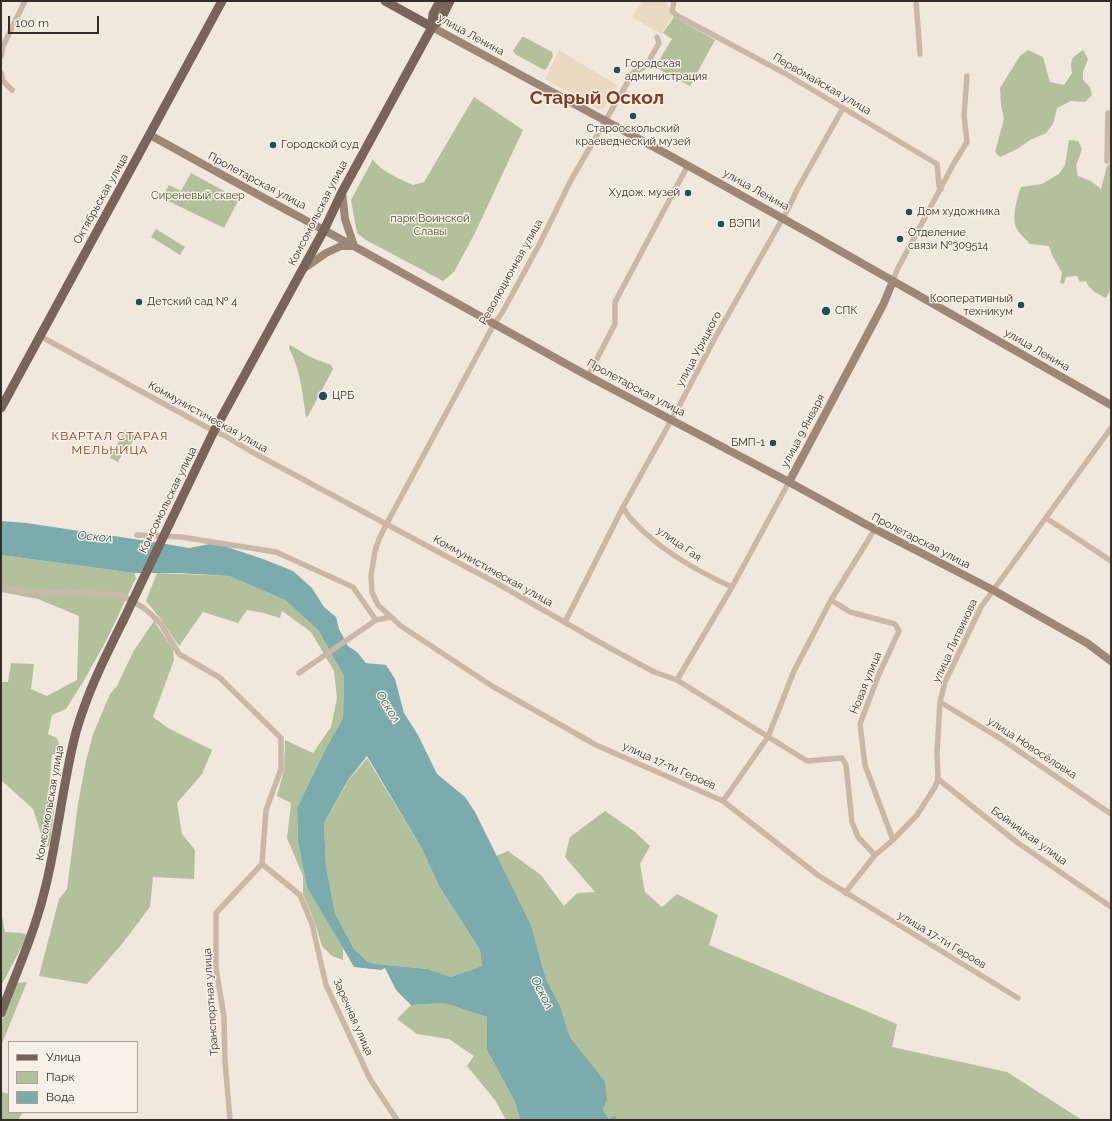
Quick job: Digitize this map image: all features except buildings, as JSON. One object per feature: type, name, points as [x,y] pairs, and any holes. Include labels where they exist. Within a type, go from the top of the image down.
[{"type":"main road","name":"Октябрьская улица","points":[[1,408],[222,1]]},
{"type":"main road","name":"улица Ленина","points":[[385,1],[688,165],[1111,405]]},
{"type":"main road","points":[[432,27],[432,14],[440,1]]},
{"type":"main road","points":[[432,27],[441,19],[450,1]]},
{"type":"main road","name":"Комсомольская улица","points":[[1,1012],[26,950],[44,894],[51,865],[68,764],[76,731],[102,662],[214,431],[303,269],[342,192],[432,27]]},
{"type":"main road","name":"Пролетарская улица","points":[[150,135],[588,376],[993,590],[1087,643],[1111,661]]},
{"type":"main road","points":[[303,269],[321,255],[341,246],[354,246],[345,219],[342,192]]},
{"type":"main road","name":"улица 9 Января","points":[[789,482],[883,305],[894,281]]},
{"type":"street","points":[[1,57],[2,46],[25,1]]},
{"type":"street","name":"Первомайская улица","points":[[674,1],[672,11],[676,15],[786,74],[937,164],[939,186],[941,188]]},
{"type":"street","points":[[916,1],[920,54]]},
{"type":"street","name":"Революционная улица","points":[[386,524],[494,324],[502,313],[539,245],[571,180],[633,73],[646,66],[659,43],[657,38]]},
{"type":"street","points":[[1,73],[4,81],[12,90]]},
{"type":"street","name":"улица 9 Января","points":[[894,281],[897,270],[967,142],[964,115],[967,76]]},
{"type":"street","name":"улица Урицкого","points":[[565,622],[623,507],[843,108]]},
{"type":"street","points":[[1107,161],[1108,113],[1111,113]]},
{"type":"street","points":[[588,376],[615,324],[615,302],[688,165]]},
{"type":"street","name":"Коммунистическая улица","points":[[40,336],[500,585],[654,672],[677,680],[807,761],[842,758],[846,765],[852,822],[858,837],[875,855]]},
{"type":"street","name":"улица Литвинова","points":[[845,893],[875,855],[893,840],[917,815],[935,787],[938,779],[937,754],[940,702],[945,682],[981,607],[1111,428]]},
{"type":"street","name":"улица 9 Января","points":[[677,680],[732,587],[789,482]]},
{"type":"street","name":"улица Гая","points":[[623,507],[633,522],[667,550],[715,580],[732,587]]},
{"type":"street","points":[[1046,518],[1111,561]]},
{"type":"street","name":"улица 17-ти Героев","points":[[386,524],[377,545],[371,576],[372,592],[378,605],[401,626],[492,686],[596,745],[723,801],[819,876],[1018,998]]},
{"type":"street","points":[[723,801],[768,737],[794,671],[831,600],[875,529]]},
{"type":"street","points":[[137,535],[181,537],[276,552],[353,587],[376,620]]},
{"type":"street","points":[[1,587],[39,594],[67,592],[121,595],[144,608],[154,616],[161,624],[179,654],[219,677],[281,738],[281,769],[266,810],[262,864]]},
{"type":"street","name":"Новая улица","points":[[831,600],[850,612],[895,624],[899,631],[860,724],[865,765],[893,840]]},
{"type":"street","points":[[299,673],[376,620],[391,618]]},
{"type":"street","name":"улица Новосёловка","points":[[940,702],[1002,739],[1111,814]]},
{"type":"street","name":"Бойницкая улица","points":[[938,779],[1018,843],[1111,907]]},
{"type":"street","name":"Транспортная улица","points":[[230,1120],[225,1061],[224,1017],[216,968],[216,913],[262,864]]},
{"type":"street","name":"Заречная улица","points":[[262,864],[300,895],[312,924],[326,985],[370,1079],[397,1120]]},
{"type":"green space","points":[[674,17],[715,40],[690,86],[655,67],[672,39],[663,33]]},
{"type":"green space","points":[[522,37],[552,52],[553,56],[547,68],[544,70],[515,54],[513,51]]},
{"type":"green space","points":[[1028,50],[1043,57],[1050,82],[1064,85],[1072,73],[1072,59],[1083,50],[1088,59],[1083,72],[1083,80],[1090,87],[1092,95],[1085,102],[1071,101],[1057,108],[1053,124],[1046,133],[1000,157],[995,152],[1004,119],[1000,88],[1020,56]]},
{"type":"green space","name":"парк Воинской Славы","points":[[474,97],[523,130],[475,233],[454,272],[443,281],[366,240],[357,233],[351,200],[373,159],[385,171],[408,183],[413,185],[424,182]]},
{"type":"green space","points":[[1069,140],[1078,141],[1082,149],[1076,166],[1078,176],[1091,181],[1101,189],[1107,166],[1111,163],[1111,289],[1106,298],[1092,289],[1086,281],[1080,282],[1077,276],[1066,277],[1064,284],[1060,283],[1062,273],[1052,255],[1049,246],[1030,244],[1015,225],[1015,208],[1021,187],[1042,184],[1059,174],[1065,165]]},
{"type":"green space","name":"Сиреневый сквер","points":[[191,173],[239,199],[224,228],[162,198],[169,185],[181,191]]},
{"type":"green space","points":[[156,229],[185,247],[180,255],[151,237]]},
{"type":"green space","points":[[290,345],[310,357],[331,365],[333,369],[308,416],[306,417],[300,382],[289,348]]},
{"type":"green space","points":[[125,430],[136,436],[127,452],[124,451],[118,462],[110,458]]},
{"type":"green space","points":[[1,555],[134,573],[136,578],[106,641],[83,682],[66,709],[52,715],[48,734],[57,738],[61,751],[52,755],[49,791],[55,802],[50,844],[46,849],[33,809],[1,780],[1,682],[8,682],[11,663],[34,664],[31,689],[47,696],[77,680],[79,616],[38,599],[1,592]]},
{"type":"green space","points":[[157,573],[229,576],[285,600],[318,630],[344,676],[343,718],[325,750],[297,808],[298,841],[307,888],[343,948],[343,960],[332,956],[322,946],[315,923],[303,894],[303,876],[287,838],[291,803],[277,796],[284,770],[285,740],[313,753],[331,727],[337,698],[334,671],[311,632],[282,611],[280,618],[247,610],[238,623],[203,612],[179,646],[160,618],[146,601]]},
{"type":"green space","points":[[154,621],[173,649],[174,660],[153,717],[168,728],[212,750],[202,774],[177,803],[182,834],[195,850],[194,879],[153,877],[150,907],[122,944],[87,984],[39,976],[59,899],[67,889],[78,804],[93,734],[110,694],[117,686],[133,652]]},
{"type":"green space","points":[[367,758],[421,847],[439,886],[480,950],[482,966],[451,977],[428,969],[368,962],[354,949],[335,913],[326,866],[324,823],[348,781]]},
{"type":"green space","points":[[605,811],[634,831],[650,846],[640,864],[645,892],[662,907],[677,894],[718,915],[709,945],[897,1024],[892,1047],[1007,1072],[1082,1120],[617,1120],[615,1115],[609,1119],[603,1110],[607,1100],[585,1057],[570,1037],[560,1006],[546,979],[531,925],[496,856],[508,851],[541,875],[564,906],[577,893],[595,892],[565,857],[570,837]]},
{"type":"green space","points":[[1,911],[5,932],[22,933],[28,935],[1,986]]},
{"type":"green space","points":[[27,982],[1,1046],[1,1023],[16,983]]},
{"type":"green space","points":[[444,1003],[487,1017],[487,1050],[515,1102],[520,1120],[506,1120],[495,1100],[467,1066],[474,1056],[449,1039],[417,1034],[397,1019],[411,1005]]},
{"type":"green space","points":[[1,1092],[8,1094],[8,1113],[22,1113],[18,1120],[1,1120]]},
{"type":"shaded area","points":[[643,1],[665,1],[673,15],[661,34],[632,17]]},
{"type":"shaded area","points":[[559,50],[618,86],[604,108],[598,109],[545,79]]},
{"type":"water","name":"Оскол","points":[[1,521],[26,523],[189,548],[210,544],[224,546],[293,571],[312,588],[324,607],[336,617],[339,629],[348,646],[357,652],[366,663],[386,665],[395,679],[404,713],[418,735],[437,774],[465,797],[475,812],[531,925],[546,979],[560,1006],[570,1037],[605,1082],[607,1100],[603,1110],[609,1119],[615,1115],[617,1120],[520,1120],[515,1102],[487,1050],[487,1017],[444,1003],[411,1005],[396,990],[385,968],[381,970],[354,967],[307,888],[298,841],[297,808],[325,750],[343,718],[344,676],[318,630],[285,600],[229,576],[178,573],[134,573],[1,555]],"holes":[[[367,756],[421,847],[439,886],[480,950],[482,966],[451,977],[428,969],[368,962],[354,949],[335,913],[326,866],[324,823],[348,780]]]},
{"type":"place","name":"Городская администрация","points":[[617,70]]},
{"type":"place","name":"Старооскольский краеведческий музей","points":[[633,116]]},
{"type":"place","name":"Городской суд","points":[[273,145]]},
{"type":"place","name":"Худож. музей","points":[[688,193]]},
{"type":"place","name":"Дом художника","points":[[909,212]]},
{"type":"place","name":"ВЭПИ","points":[[721,224]]},
{"type":"place","name":"Отделение связи №309514","points":[[900,239]]},
{"type":"place","name":"Детский сад № 4","points":[[139,302]]},
{"type":"place","name":"Кооперативный техникум","points":[[1021,305]]},
{"type":"place","name":"СПК","points":[[826,311]]},
{"type":"place","name":"ЦРБ","points":[[323,396]]},
{"type":"place","name":"БМП-1","points":[[773,443]]},
{"type":"district","name":"Старый Оскол","points":[[597,98]]},
{"type":"district","name":"КВАРТАЛ СТАРАЯ МЕЛЬНИЦА","points":[[110,443]]}]
